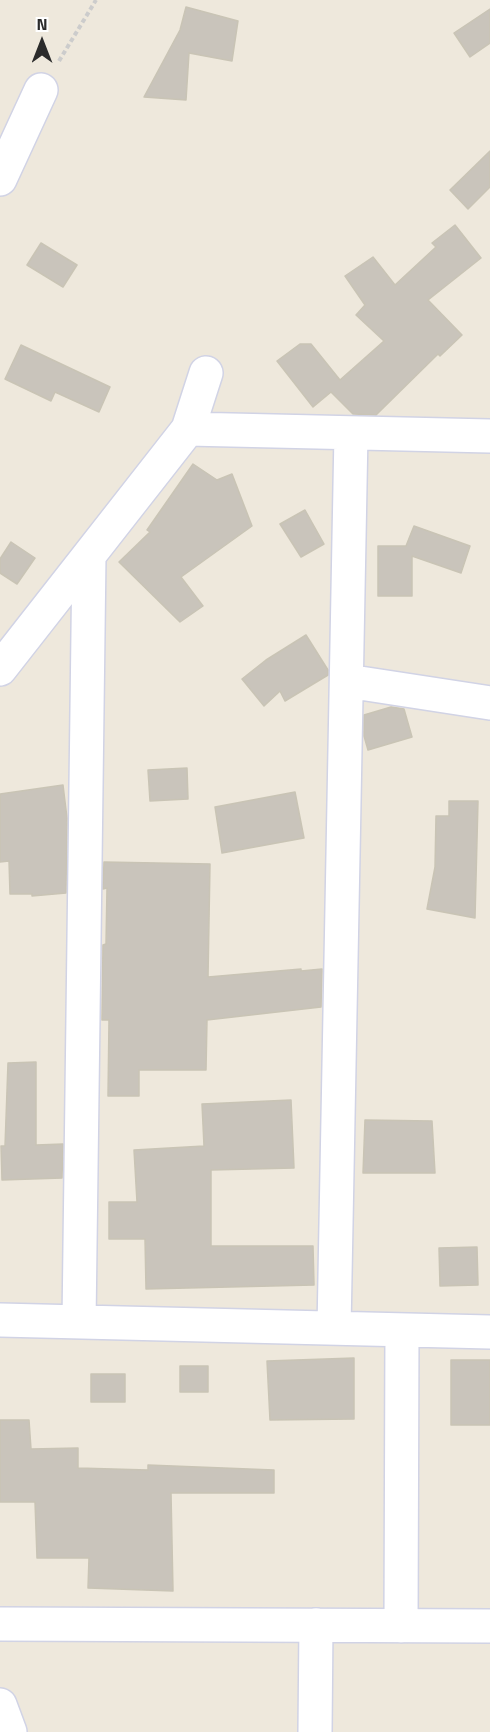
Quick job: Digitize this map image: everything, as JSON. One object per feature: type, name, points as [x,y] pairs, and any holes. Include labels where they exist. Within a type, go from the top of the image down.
[{"type":"street","points":[[0,179],[41,90]]},
{"type":"street","points":[[0,669],[188,429],[206,374]]},
{"type":"street","points":[[188,429],[490,436]]},
{"type":"street","points":[[334,1328],[351,433]]},
{"type":"street","points":[[79,1322],[89,556]]},
{"type":"street","points":[[347,681],[490,703]]},
{"type":"street","points":[[0,1320],[490,1332]]},
{"type":"street","points":[[400,1626],[402,1330]]},
{"type":"street","points":[[0,1624],[490,1626]]},
{"type":"street","points":[[315,1732],[316,1625]]},
{"type":"street","points":[[0,1705],[10,1732]]},
{"type":"path","points":[[41,90],[96,0]]},
{"type":"building","points":[[186,7],[238,21],[232,61],[189,53],[186,100],[144,97],[180,30]]},
{"type":"building","points":[[490,9],[490,43],[470,57],[454,33]]},
{"type":"building","points":[[490,151],[490,187],[468,209],[450,190]]},
{"type":"building","points":[[455,225],[481,258],[428,300],[462,335],[440,356],[438,354],[376,415],[353,414],[331,392],[313,407],[277,361],[300,344],[311,344],[340,380],[384,341],[356,315],[365,305],[345,276],[373,257],[395,285],[436,247],[432,243]]},
{"type":"building","points":[[41,243],[77,265],[63,287],[27,265]]},
{"type":"building","points":[[21,345],[110,387],[99,412],[55,392],[51,401],[5,379]]},
{"type":"building","points":[[193,464],[217,480],[232,474],[252,526],[181,577],[203,606],[180,622],[119,562],[150,532],[147,530]]},
{"type":"building","points":[[305,510],[324,544],[301,557],[280,524]]},
{"type":"building","points":[[414,526],[470,546],[461,573],[412,556],[412,596],[378,596],[378,546],[406,546]]},
{"type":"building","points":[[11,542],[35,558],[17,584],[0,573],[0,559]]},
{"type":"building","points":[[306,635],[328,670],[328,675],[285,701],[280,691],[264,706],[242,679],[266,660]]},
{"type":"building","points":[[391,707],[404,709],[412,737],[368,750],[364,736],[364,715]]},
{"type":"building","points":[[187,768],[188,799],[150,801],[148,770]]},
{"type":"building","points":[[63,785],[67,818],[66,893],[32,896],[32,894],[10,894],[9,861],[0,862],[0,794]]},
{"type":"building","points":[[295,792],[304,838],[222,853],[215,807]]},
{"type":"building","points":[[449,801],[478,801],[475,918],[427,909],[435,867],[436,816],[449,816]]},
{"type":"building","points":[[104,862],[210,864],[208,977],[322,969],[321,1007],[207,1020],[206,1070],[139,1070],[139,1096],[108,1096],[109,1020],[102,1020],[103,945],[106,944],[107,888],[103,889]]},
{"type":"building","points":[[36,1062],[36,1145],[63,1144],[62,1178],[2,1180],[1,1146],[5,1146],[8,1063]]},
{"type":"building","points":[[291,1100],[294,1168],[211,1170],[211,1246],[313,1246],[314,1285],[146,1289],[145,1239],[109,1239],[109,1202],[137,1202],[134,1150],[204,1146],[202,1104]]},
{"type":"building","points":[[365,1120],[432,1121],[435,1173],[363,1173]]},
{"type":"building","points":[[477,1247],[478,1285],[440,1286],[439,1248]]},
{"type":"building","points":[[354,1358],[354,1419],[270,1420],[267,1361]]},
{"type":"building","points":[[451,1360],[490,1360],[490,1425],[451,1425]]},
{"type":"building","points":[[180,1366],[208,1366],[208,1392],[180,1392]]},
{"type":"building","points":[[91,1374],[125,1374],[125,1402],[91,1402]]},
{"type":"building","points":[[0,1420],[29,1420],[31,1449],[78,1448],[78,1468],[148,1470],[148,1465],[274,1470],[274,1493],[171,1493],[173,1591],[88,1588],[89,1558],[37,1558],[35,1502],[0,1502]]}]
